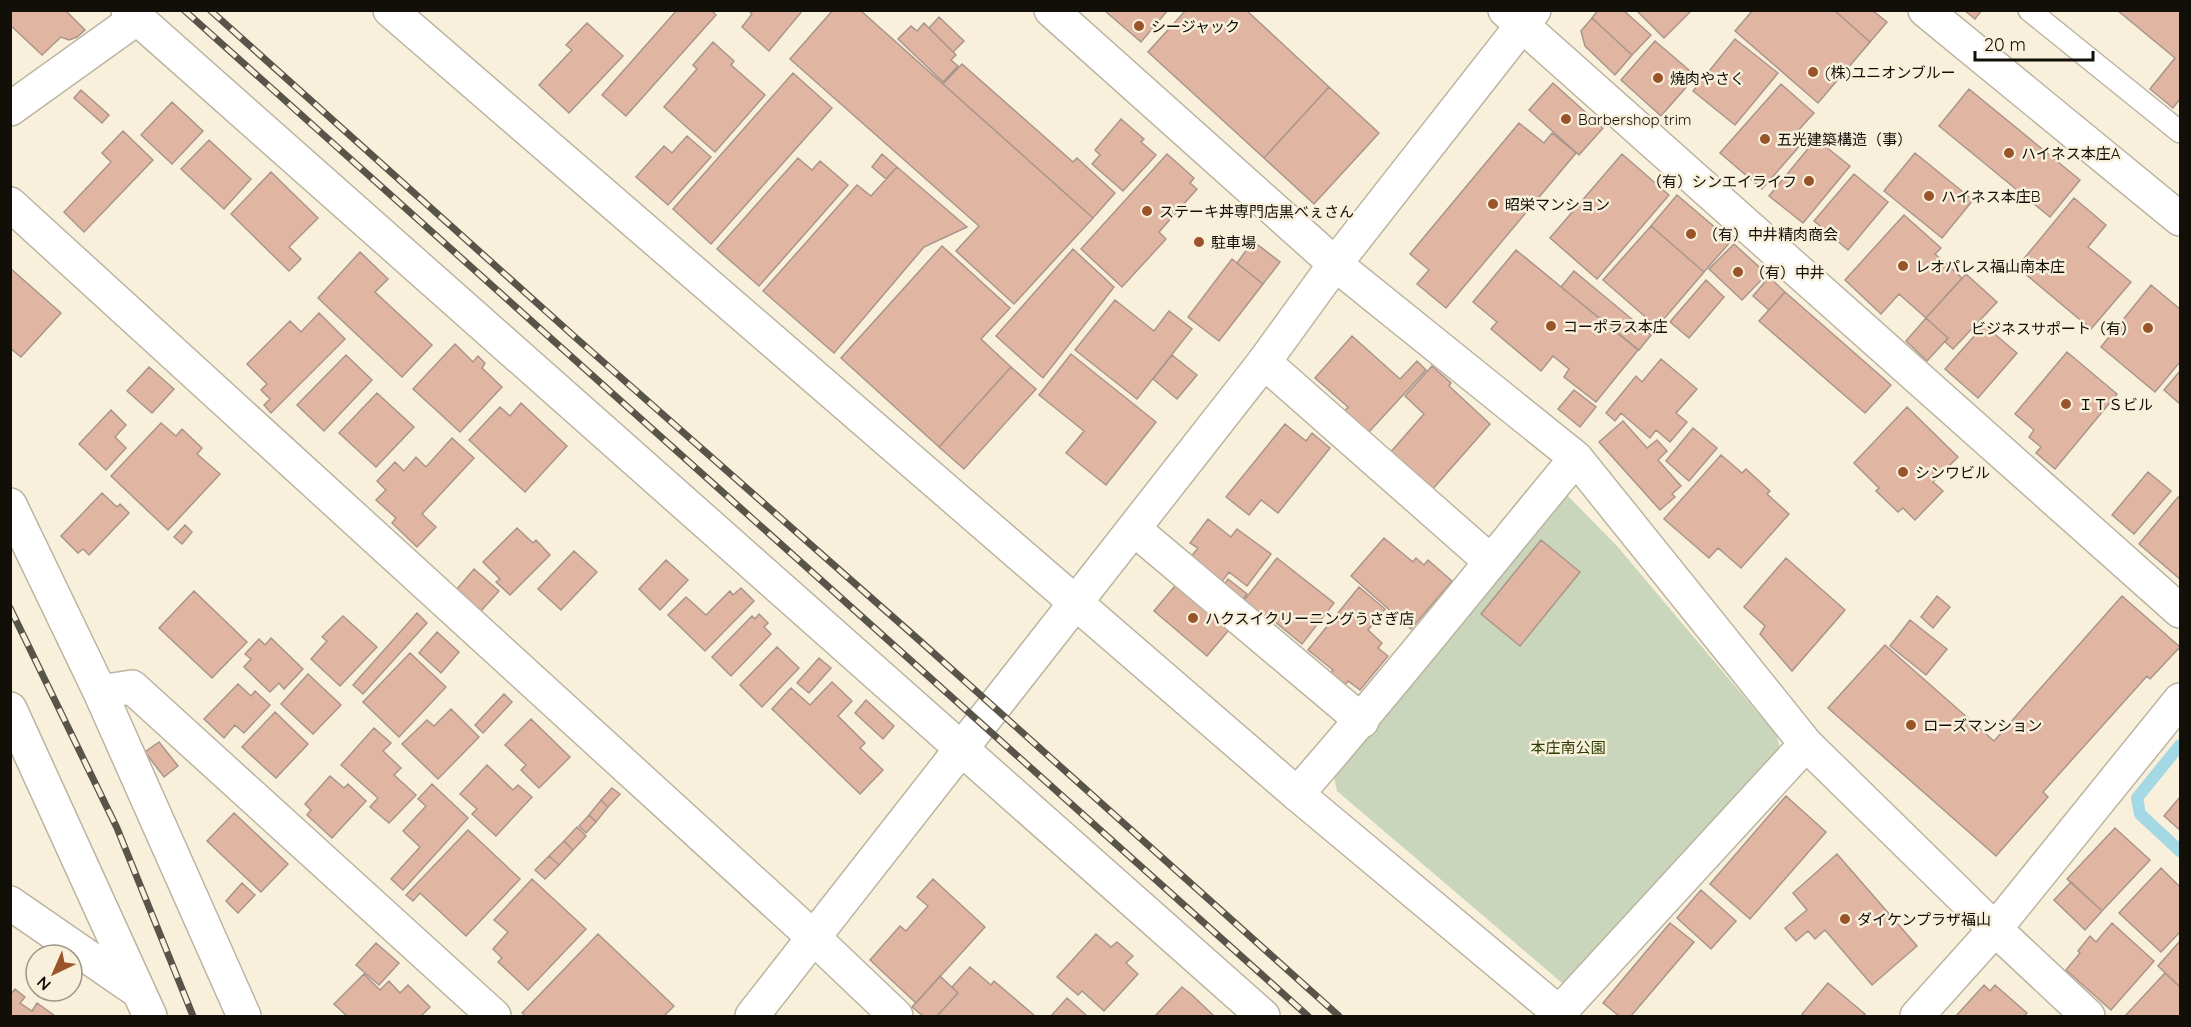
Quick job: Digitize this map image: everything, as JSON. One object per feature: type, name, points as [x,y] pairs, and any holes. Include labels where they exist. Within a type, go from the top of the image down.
[{"type":"street","points":[[390,10],[1297,794],[1561,1015],[1806,744]]},
{"type":"street","points":[[1051,10],[1335,264],[1576,458],[1806,744],[2088,1017]]},
{"type":"street","points":[[1925,10],[2181,219]]},
{"type":"street","points":[[10,109],[132,14],[1263,1017]]},
{"type":"street","points":[[752,1017],[1264,362],[1521,16],[2181,611]]},
{"type":"street","points":[[10,204],[813,938],[896,1017]]},
{"type":"street","points":[[1264,362],[1490,561]]},
{"type":"street","points":[[1297,794],[1362,721],[1576,458]]},
{"type":"street","points":[[10,505],[100,692],[244,1017]]},
{"type":"street","points":[[1134,529],[1362,721]]},
{"type":"street","points":[[100,692],[132,687],[494,1017]]},
{"type":"street","points":[[1917,1017],[1995,929],[2181,700]]},
{"type":"street","points":[[10,709],[144,1004]]},
{"type":"street","points":[[10,903],[144,1004]]},
{"type":"lane","points":[[2030,10],[2181,132]]},
{"type":"green space","name":"本庄南公園","points":[[1564,492],[1617,546],[1777,736],[1783,762],[1569,989],[1337,791],[1333,772]]},
{"type":"building","points":[[10,10],[65,10],[85,30],[69,40],[61,37],[42,55],[10,25]]},
{"type":"building","points":[[677,10],[711,10],[716,15],[626,116],[602,95]]},
{"type":"building","points":[[748,10],[803,10],[769,51],[742,27],[752,14]]},
{"type":"building","points":[[833,10],[860,10],[1093,218],[1014,304],[956,251],[979,226],[790,59]]},
{"type":"building","name":"シージャック","points":[[1104,10],[1168,10],[1141,42]]},
{"type":"building","points":[[1186,10],[1246,10],[1329,87],[1264,158],[1148,52]]},
{"type":"building","points":[[1598,10],[1623,10],[1651,35],[1632,55],[1592,18]]},
{"type":"building","points":[[1636,10],[1692,10],[1664,38]]},
{"type":"building","name":"(株)ユニオンブルー","points":[[1753,10],[1834,10],[1870,42],[1818,103],[1735,31]]},
{"type":"building","points":[[1834,10],[1872,10],[1887,22],[1870,42]]},
{"type":"building","points":[[1964,10],[1982,10],[1975,19]]},
{"type":"building","points":[[2117,10],[2180,10],[2180,99],[2173,108],[2150,89],[2175,58]]},
{"type":"building","points":[[939,17],[964,41],[953,52],[929,28]]},
{"type":"building","points":[[1592,18],[1632,55],[1615,75],[1585,46],[1581,31]]},
{"type":"building","points":[[587,23],[623,56],[569,113],[539,85],[572,50],[566,45]]},
{"type":"building","points":[[924,23],[956,55],[951,60],[958,66],[943,82],[898,39],[911,26],[917,31]]},
{"type":"building","points":[[1735,39],[1778,73],[1735,125],[1693,91]]},
{"type":"building","name":"焼肉やさく","points":[[1655,41],[1696,76],[1661,116],[1621,80]]},
{"type":"building","points":[[713,42],[734,61],[731,65],[765,95],[715,152],[664,107],[697,69],[693,65]]},
{"type":"building","points":[[962,64],[1073,162],[1077,158],[1115,193],[1093,218],[943,84]]},
{"type":"building","points":[[793,73],[832,108],[711,244],[673,209]]},
{"type":"building","name":"Barbershop trim","points":[[1553,83],[1603,128],[1579,155],[1529,110]]},
{"type":"building","name":"五光建築構造（事）","points":[[1781,84],[1814,113],[1794,135],[1803,142],[1762,189],[1720,153]]},
{"type":"building","points":[[1329,87],[1379,133],[1314,204],[1264,158]]},
{"type":"building","name":"ハイネス本庄A","points":[[1969,89],[2080,180],[2050,217],[1939,126]]},
{"type":"building","points":[[81,90],[109,115],[102,123],[74,98]]},
{"type":"building","points":[[172,102],[203,131],[172,164],[141,135]]},
{"type":"building","points":[[1121,119],[1144,139],[1141,142],[1156,155],[1123,191],[1092,164],[1100,155],[1095,150]]},
{"type":"building","name":"昭栄マンション","points":[[1519,123],[1544,143],[1552,133],[1576,153],[1446,308],[1417,284],[1429,270],[1410,254]]},
{"type":"building","points":[[123,131],[153,160],[84,232],[64,212],[111,162],[102,153]]},
{"type":"building","points":[[687,136],[711,157],[668,205],[636,177],[664,146],[672,153]]},
{"type":"building","name":"（有）シンエイライフ","points":[[1816,139],[1850,166],[1803,223],[1769,196]]},
{"type":"building","points":[[209,140],[251,179],[224,209],[181,169]]},
{"type":"building","name":"ハイネス本庄B","points":[[1915,153],[1973,200],[1942,238],[1884,191]]},
{"type":"building","points":[[882,154],[897,167],[886,179],[872,167]]},
{"type":"building","name":"ステーキ丼専門店黒べぇさん","points":[[1167,154],[1194,178],[1190,183],[1197,189],[1159,232],[1166,239],[1122,287],[1081,249]]},
{"type":"building","points":[[1622,154],[1669,195],[1597,279],[1550,238]]},
{"type":"building","points":[[798,158],[812,170],[820,161],[848,185],[759,286],[717,249]]},
{"type":"building","points":[[897,167],[967,227],[924,247],[834,353],[763,291],[857,185],[871,196]]},
{"type":"building","points":[[271,172],[318,218],[289,247],[301,259],[289,271],[231,214]]},
{"type":"building","name":"（有）中井精肉商会","points":[[1854,174],[1888,202],[1848,250],[1814,221]]},
{"type":"building","name":"（有）中井精肉商会","points":[[1677,195],[1731,241],[1704,272],[1651,226]]},
{"type":"building","points":[[2074,198],[2106,225],[2088,247],[2131,282],[2091,329],[2017,267]]},
{"type":"building","name":"レオパレス福山南本庄","points":[[1904,215],[1941,248],[1935,254],[1962,278],[1926,318],[1899,294],[1881,314],[1845,280]]},
{"type":"building","points":[[1651,226],[1704,272],[1657,327],[1603,280]]},
{"type":"building","points":[[1253,241],[1280,262],[1263,284],[1237,263]]},
{"type":"building","name":"（有）中井","points":[[1734,244],[1767,274],[1742,300],[1709,269]]},
{"type":"building","points":[[942,246],[1010,308],[981,339],[1011,367],[939,447],[841,358]]},
{"type":"building","points":[[1073,249],[1114,287],[1043,378],[996,336]]},
{"type":"building","name":"コーポラス本庄","points":[[1516,250],[1638,350],[1596,402],[1564,377],[1569,369],[1553,356],[1541,371],[1491,329],[1497,322],[1473,302]]},
{"type":"building","points":[[360,252],[388,279],[375,292],[432,345],[402,377],[318,298]]},
{"type":"building","points":[[1232,259],[1263,284],[1219,341],[1188,317]]},
{"type":"building","points":[[10,268],[61,313],[21,357],[10,348]]},
{"type":"building","points":[[1574,271],[1651,335],[1639,350],[1561,287]]},
{"type":"building","points":[[1966,274],[1997,302],[1953,349],[1945,342],[1948,338],[1926,318]]},
{"type":"building","points":[[1769,277],[1785,292],[1769,310],[1753,296]]},
{"type":"building","points":[[1706,280],[1724,297],[1689,338],[1670,322]]},
{"type":"building","name":"ビジネスサポート（有）","points":[[2151,285],[2180,309],[2180,362],[2155,392],[2101,347]]},
{"type":"building","points":[[1785,292],[1891,385],[1865,413],[1759,321]]},
{"type":"building","points":[[1115,300],[1154,331],[1169,311],[1192,329],[1137,399],[1075,350]]},
{"type":"building","points":[[319,313],[345,339],[271,413],[264,405],[270,399],[261,390],[267,384],[247,364],[290,321],[301,332]]},
{"type":"building","points":[[1926,318],[1948,338],[1927,361],[1906,341]]},
{"type":"building","points":[[1984,325],[2017,353],[1978,398],[1945,369]]},
{"type":"building","points":[[1352,336],[1400,379],[1417,361],[1426,370],[1368,433],[1344,412],[1348,407],[1315,378]]},
{"type":"building","points":[[455,344],[473,362],[478,356],[485,363],[482,368],[502,387],[460,432],[413,389]]},
{"type":"building","name":"ＩＴＳビル","points":[[2067,352],[2117,394],[2055,469],[2036,453],[2041,447],[2029,437],[2034,430],[2015,414]]},
{"type":"building","points":[[1071,354],[1156,422],[1106,485],[1066,453],[1084,431],[1039,395]]},
{"type":"building","points":[[346,355],[372,380],[324,431],[297,405]]},
{"type":"building","points":[[1172,355],[1197,375],[1177,399],[1153,379]]},
{"type":"building","points":[[1661,359],[1697,389],[1676,413],[1687,422],[1670,442],[1656,430],[1650,438],[1621,413],[1615,421],[1606,413],[1636,376],[1642,382]]},
{"type":"building","points":[[1432,366],[1451,383],[1449,386],[1490,424],[1431,491],[1389,454],[1424,414],[1405,396]]},
{"type":"building","points":[[149,367],[174,389],[152,413],[127,391]]},
{"type":"building","points":[[1011,367],[1036,389],[964,469],[939,447]]},
{"type":"building","points":[[2180,371],[2180,404],[2164,390]]},
{"type":"building","points":[[1574,390],[1596,407],[1580,427],[1558,409]]},
{"type":"building","points":[[377,393],[414,427],[376,467],[339,433]]},
{"type":"building","points":[[521,403],[567,446],[525,492],[469,440],[500,407],[510,416]]},
{"type":"building","name":"シンワビル","points":[[1907,407],[1958,457],[1933,482],[1943,491],[1915,520],[1903,508],[1898,512],[1876,491],[1879,488],[1854,463]]},
{"type":"building","points":[[111,410],[126,425],[115,437],[126,448],[106,470],[79,444]]},
{"type":"building","points":[[1623,421],[1647,448],[1657,440],[1667,451],[1658,460],[1681,486],[1672,494],[1675,497],[1660,510],[1599,442]]},
{"type":"building","points":[[161,423],[176,436],[182,429],[202,448],[197,454],[220,474],[168,530],[111,476]]},
{"type":"building","points":[[1285,424],[1306,441],[1312,433],[1330,448],[1278,513],[1261,500],[1249,515],[1226,497]]},
{"type":"building","points":[[1693,428],[1717,448],[1689,481],[1666,461]]},
{"type":"building","points":[[452,438],[474,458],[422,514],[436,527],[417,547],[392,523],[396,518],[376,500],[386,490],[377,481],[395,462],[404,471],[416,457],[426,467]]},
{"type":"building","points":[[1721,455],[1742,473],[1746,469],[1770,491],[1767,494],[1789,514],[1741,568],[1718,548],[1709,558],[1664,519]]},
{"type":"building","points":[[2148,472],[2171,491],[2134,534],[2112,515]]},
{"type":"building","points":[[102,493],[117,507],[120,504],[129,513],[89,555],[83,549],[78,553],[61,536]]},
{"type":"building","points":[[2178,497],[2180,499],[2180,579],[2139,544]]},
{"type":"building","points":[[1208,519],[1231,537],[1237,529],[1271,554],[1247,586],[1229,572],[1221,583],[1190,558],[1198,548],[1190,543]]},
{"type":"building","points":[[185,525],[192,532],[182,544],[174,537]]},
{"type":"building","points":[[517,528],[533,543],[536,540],[550,555],[510,595],[496,582],[500,579],[483,562]]},
{"type":"building","points":[[1384,538],[1413,562],[1416,558],[1424,565],[1428,560],[1452,581],[1411,629],[1351,576]]},
{"type":"building","points":[[1541,540],[1580,572],[1520,646],[1481,614]]},
{"type":"building","points":[[574,551],[597,572],[561,610],[538,589]]},
{"type":"building","points":[[1277,558],[1334,603],[1302,644],[1269,617],[1265,621],[1242,603]]},
{"type":"building","points":[[1786,558],[1845,610],[1792,671],[1760,634],[1765,626],[1744,607]]},
{"type":"building","points":[[666,560],[688,580],[660,610],[639,589]]},
{"type":"building","points":[[474,569],[499,591],[481,611],[457,589]]},
{"type":"building","points":[[1228,579],[1247,594],[1242,601],[1223,586]]},
{"type":"building","name":"ハクスイクリーニングうさぎ店","points":[[1180,580],[1233,625],[1207,656],[1154,611]]},
{"type":"building","points":[[1359,587],[1385,609],[1368,630],[1382,643],[1378,648],[1388,656],[1360,690],[1348,681],[1343,687],[1328,676],[1333,670],[1308,650]]},
{"type":"building","points":[[741,588],[754,601],[705,651],[668,615],[686,597],[706,615],[730,591],[733,595]]},
{"type":"building","points":[[194,591],[247,642],[212,678],[159,628]]},
{"type":"building","points":[[1937,596],[1950,607],[1933,628],[1921,617]]},
{"type":"building","name":"ローズマンション","points":[[2122,596],[2180,647],[2150,679],[2147,676],[2043,792],[2048,797],[1996,856],[1828,708],[1885,645],[1994,741]]},
{"type":"building","points":[[417,613],[427,623],[363,694],[353,685]]},
{"type":"building","points":[[759,614],[768,623],[764,627],[771,634],[731,676],[712,657],[752,616],[755,619]]},
{"type":"building","points":[[343,616],[377,647],[340,686],[311,659],[327,641],[322,637]]},
{"type":"building","points":[[1910,620],[1947,649],[1926,675],[1890,646]]},
{"type":"building","points":[[437,632],[459,652],[441,673],[419,653]]},
{"type":"building","points":[[271,638],[303,669],[284,689],[279,683],[270,692],[244,667],[251,659],[245,654],[259,639],[265,645]]},
{"type":"building","points":[[777,647],[799,668],[762,707],[740,685]]},
{"type":"building","points":[[410,653],[446,687],[399,737],[363,702]]},
{"type":"building","points":[[819,658],[831,668],[809,693],[797,683]]},
{"type":"building","points":[[308,674],[341,705],[313,734],[281,704]]},
{"type":"building","points":[[832,682],[852,701],[838,716],[865,743],[860,748],[883,770],[860,794],[772,709],[791,688],[810,705]]},
{"type":"building","points":[[238,684],[251,696],[255,691],[270,705],[244,733],[235,725],[224,738],[204,719]]},
{"type":"building","points":[[504,694],[512,702],[483,733],[475,725]]},
{"type":"building","points":[[866,700],[894,726],[883,739],[855,713]]},
{"type":"building","points":[[451,709],[479,737],[438,779],[402,744],[427,720],[434,726]]},
{"type":"building","points":[[275,712],[308,744],[276,778],[242,747]]},
{"type":"building","points":[[531,719],[570,757],[539,788],[521,770],[526,765],[505,745]]},
{"type":"building","points":[[374,728],[391,743],[383,751],[401,768],[394,775],[416,795],[389,823],[370,807],[378,798],[341,765]]},
{"type":"building","points":[[159,742],[178,766],[164,777],[145,752]]},
{"type":"building","points":[[487,765],[513,790],[518,785],[532,797],[496,836],[472,814],[477,809],[460,794]]},
{"type":"building","points":[[330,776],[344,788],[348,784],[366,801],[332,838],[307,815],[311,810],[305,804]]},
{"type":"building","points":[[432,784],[468,818],[403,890],[391,879],[420,847],[403,831],[426,806],[418,799]]},
{"type":"building","points":[[612,788],[620,794],[608,807],[601,800]]},
{"type":"building","points":[[1786,796],[1826,832],[1750,919],[1710,884]]},
{"type":"building","points":[[2180,797],[2180,830],[2164,816]]},
{"type":"building","points":[[601,800],[608,807],[596,822],[589,815]]},
{"type":"building","points":[[234,813],[288,864],[261,892],[207,841]]},
{"type":"building","points":[[589,815],[596,822],[586,833],[579,826]]},
{"type":"building","points":[[577,827],[586,836],[573,850],[564,841]]},
{"type":"building","points":[[2115,828],[2150,860],[2102,911],[2067,879]]},
{"type":"building","points":[[468,830],[520,879],[466,936],[420,893],[413,901],[406,895]]},
{"type":"building","points":[[564,841],[573,850],[559,865],[549,856]]},
{"type":"building","name":"ダイケンプラザ福山","points":[[1837,854],[1917,946],[1872,985],[1825,930],[1815,939],[1808,931],[1796,941],[1785,928],[1807,910],[1793,893]]},
{"type":"building","points":[[549,856],[559,865],[545,879],[535,870]]},
{"type":"building","points":[[2161,868],[2180,887],[2180,932],[2161,952],[2119,913]]},
{"type":"building","points":[[532,879],[586,929],[528,990],[498,962],[502,958],[493,949],[508,932],[494,920]]},
{"type":"building","points":[[933,879],[985,927],[916,1003],[870,960],[900,926],[906,931],[928,906],[917,897]]},
{"type":"building","points":[[2071,882],[2102,911],[2085,930],[2054,900]]},
{"type":"building","points":[[242,883],[255,895],[238,913],[226,901]]},
{"type":"building","points":[[1701,890],[1736,921],[1711,949],[1677,918]]},
{"type":"building","points":[[1670,923],[1694,942],[1631,1016],[1619,1016],[1603,1003]]},
{"type":"building","points":[[2112,923],[2154,961],[2111,1010],[2066,970],[2090,936],[2096,942]]},
{"type":"building","points":[[598,934],[674,1006],[664,1016],[526,1016],[522,1013]]},
{"type":"building","points":[[1096,934],[1111,947],[1117,942],[1133,956],[1126,963],[1138,974],[1104,1011],[1082,991],[1078,995],[1057,977]]},
{"type":"building","points":[[2180,941],[2180,987],[2158,966]]},
{"type":"building","points":[[376,943],[399,963],[379,985],[356,965]]},
{"type":"building","points":[[970,967],[991,985],[994,981],[1035,1016],[937,1016],[958,993],[952,987]]},
{"type":"building","points":[[2165,973],[2180,987],[2180,1016],[2125,1016]]},
{"type":"building","points":[[364,974],[380,990],[389,981],[400,993],[408,985],[430,1007],[421,1016],[347,1016],[334,1004]]},
{"type":"building","points":[[940,976],[958,993],[937,1016],[923,1016],[912,1007]]},
{"type":"building","points":[[1828,983],[1865,1014],[1863,1016],[1805,1016],[1802,1014]]},
{"type":"building","points":[[1984,985],[1990,991],[1995,985],[2027,1013],[2024,1016],[1956,1016]]},
{"type":"building","points":[[1182,987],[1192,995],[1214,1016],[1155,1016]]},
{"type":"building","points":[[15,989],[24,996],[20,1003],[32,1011],[37,1003],[55,1016],[10,1016],[10,995]]},
{"type":"building","points":[[1067,998],[1087,1016],[1051,1016]]},
{"type":"waterway","points":[[2180,745],[2137,798],[2140,814],[2180,851]]},
{"type":"railway","points":[[184,10],[1308,1016]]},
{"type":"railway","points":[[210,10],[1339,1016]]},
{"type":"railway","points":[[10,608],[117,828],[193,1016]]},
{"type":"place","name":"シージャック","points":[[1139,26]]},
{"type":"place","name":"(株)ユニオンブルー","points":[[1813,72]]},
{"type":"place","name":"焼肉やさく","points":[[1658,78]]},
{"type":"place","name":"Barbershop trim","points":[[1566,119]]},
{"type":"place","name":"五光建築構造（事）","points":[[1765,139]]},
{"type":"place","name":"ハイネス本庄A","points":[[2009,153]]},
{"type":"place","name":"（有）シンエイライフ","points":[[1809,181]]},
{"type":"place","name":"ハイネス本庄B","points":[[1929,196]]},
{"type":"place","name":"昭栄マンション","points":[[1493,204]]},
{"type":"place","name":"ステーキ丼専門店黒べぇさん","points":[[1147,211]]},
{"type":"place","name":"（有）中井精肉商会","points":[[1691,234]]},
{"type":"place","name":"駐車場","points":[[1199,242]]},
{"type":"place","name":"レオパレス福山南本庄","points":[[1903,266]]},
{"type":"place","name":"（有）中井","points":[[1738,272]]},
{"type":"place","name":"コーポラス本庄","points":[[1551,326]]},
{"type":"place","name":"ビジネスサポート（有）","points":[[2148,328]]},
{"type":"place","name":"ＩＴＳビル","points":[[2066,404]]},
{"type":"place","name":"シンワビル","points":[[1903,472]]},
{"type":"place","name":"ハクスイクリーニングうさぎ店","points":[[1193,618]]},
{"type":"place","name":"ローズマンション","points":[[1911,725]]},
{"type":"place","name":"ダイケンプラザ福山","points":[[1845,919]]}]
